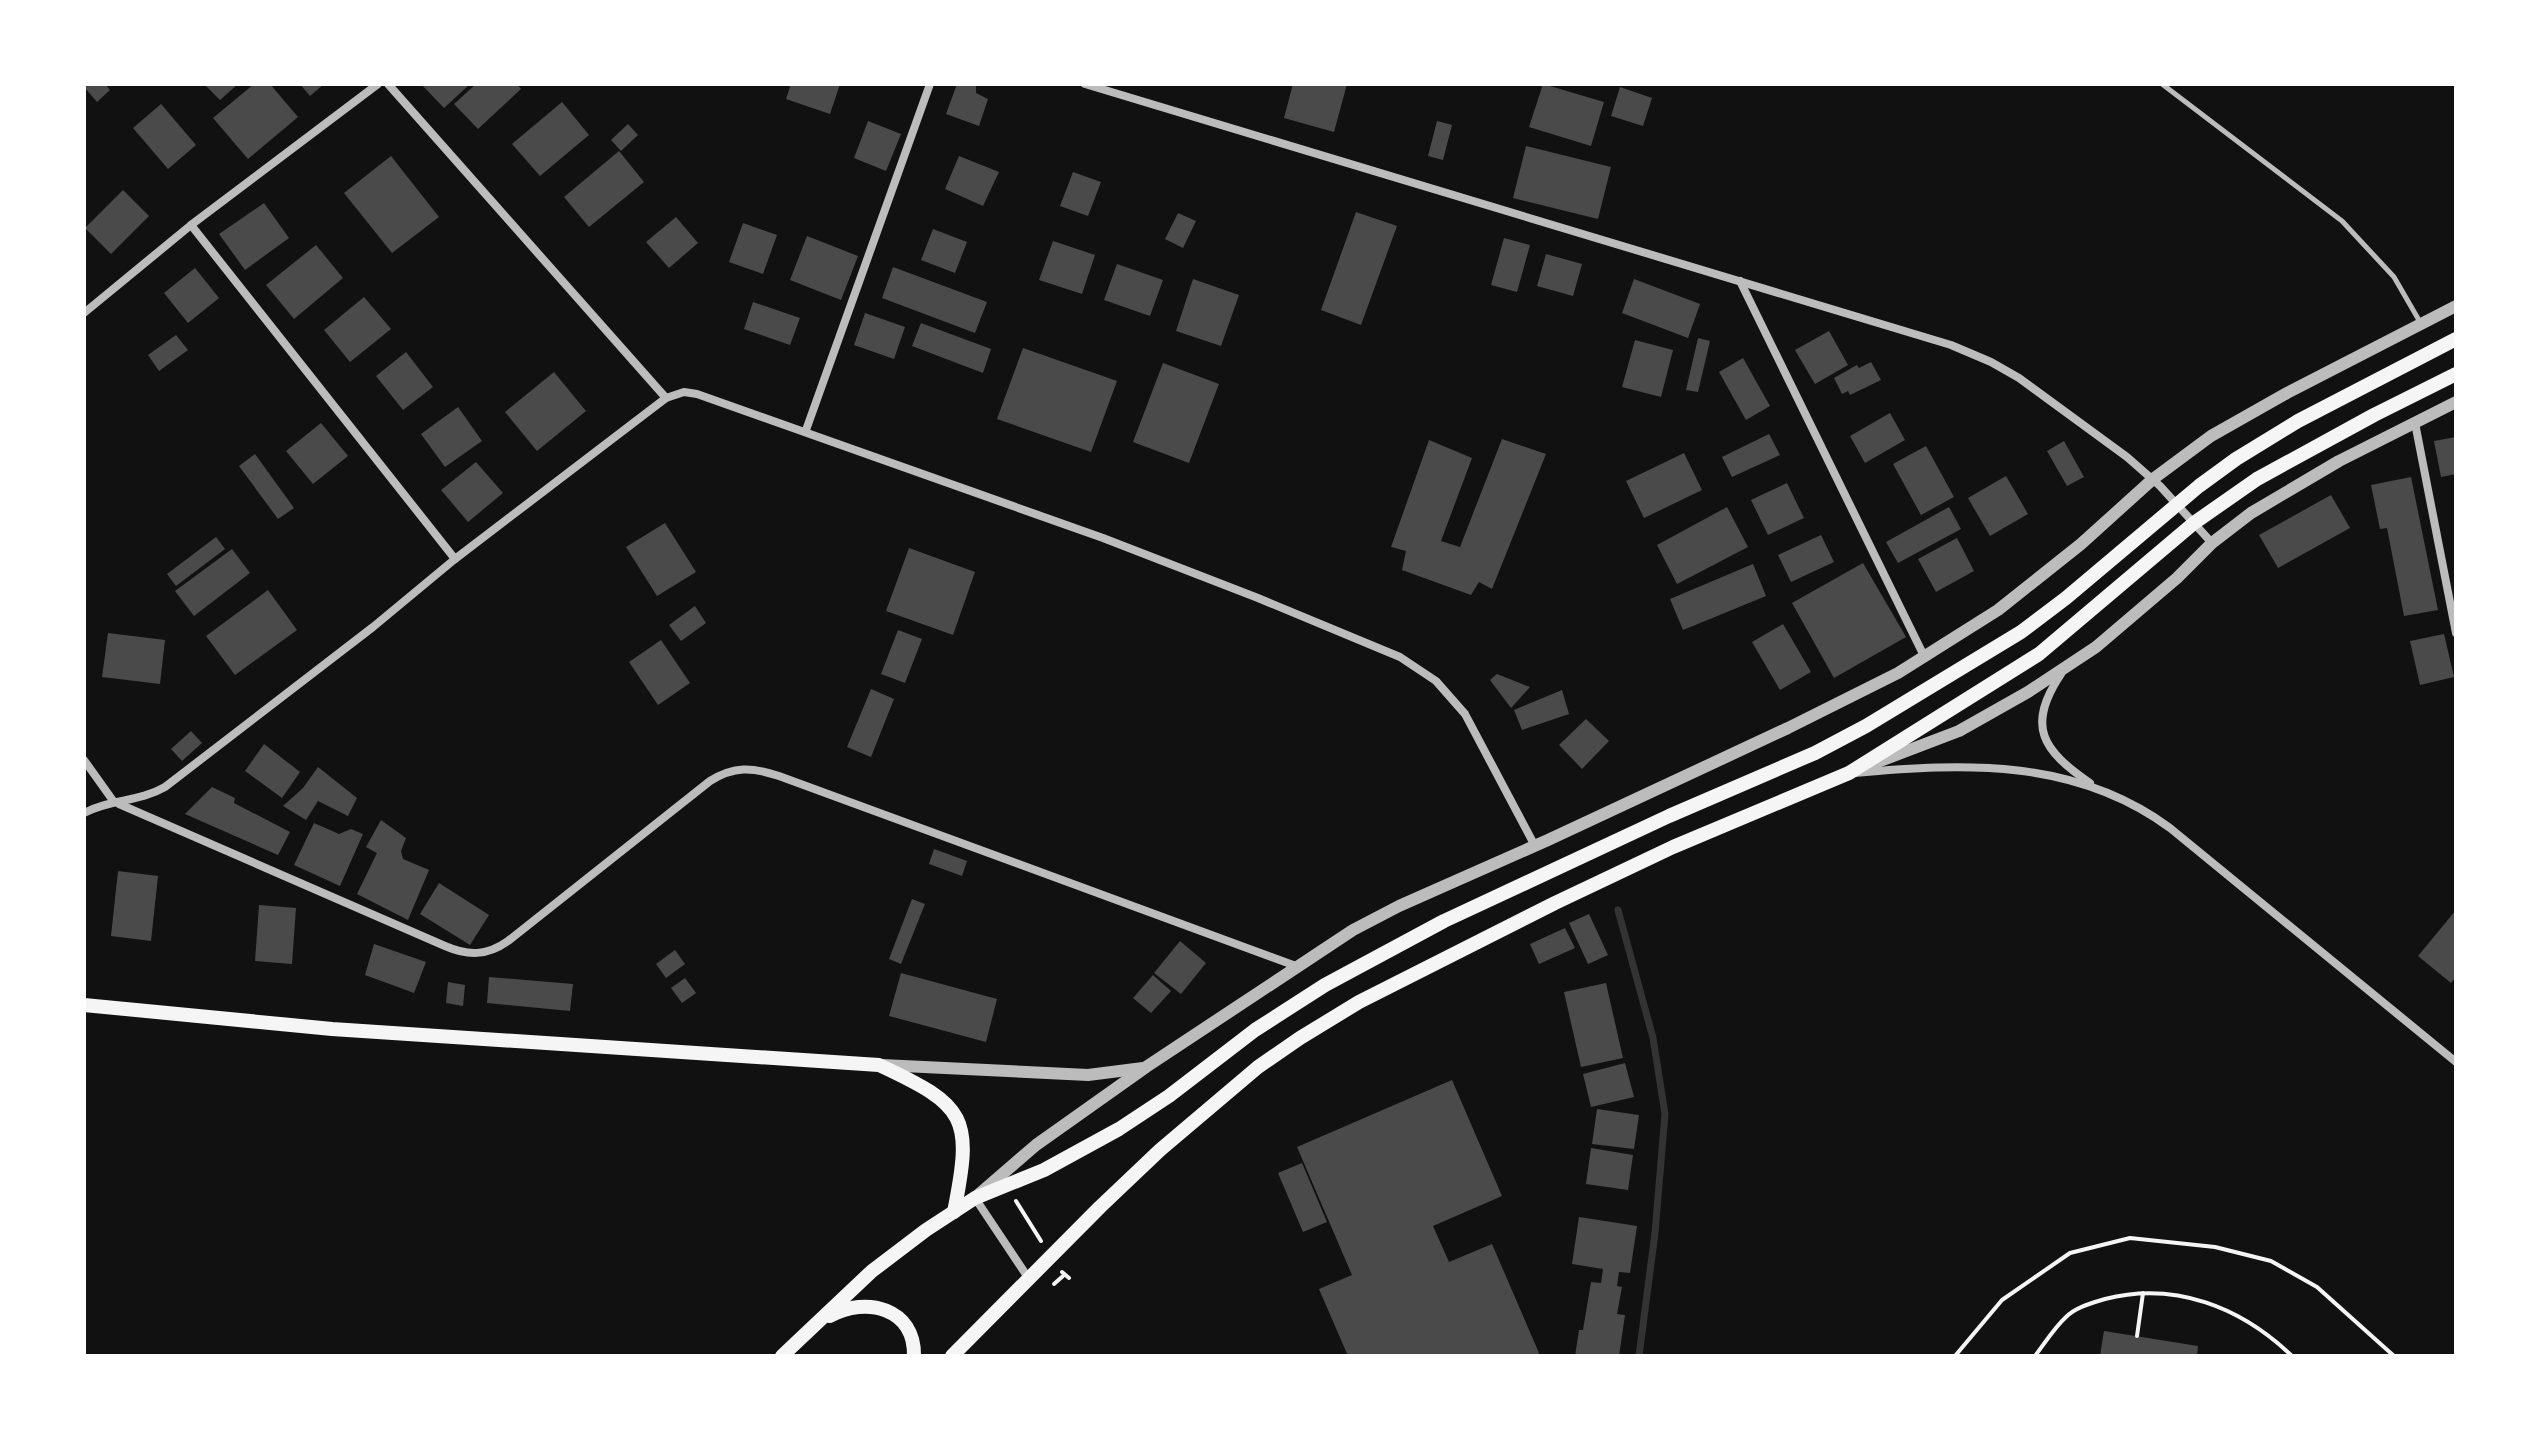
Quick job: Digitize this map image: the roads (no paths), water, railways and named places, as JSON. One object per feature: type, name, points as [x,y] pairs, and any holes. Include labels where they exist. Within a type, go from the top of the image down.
[{"type":"main road","points":[[782,1356],[872,1271],[912,1239],[975,1198],[1044,1170],[1119,1129],[1169,1096],[1273,1017],[1325,985],[1415,936],[1669,816],[1815,753],[1866,726],[2021,632],[2236,459],[2284,429],[2456,339]]},
{"type":"main road","points":[[952,1356],[1160,1150],[1258,1067],[1328,1020],[1435,962],[1673,847],[1849,773],[2039,654],[2194,523],[2275,468],[2456,374]]},
{"type":"main road","points":[[84,1005],[332,1029],[879,1065],[929,1090],[944,1101],[958,1118],[964,1153],[954,1212]]},
{"type":"main road","points":[[806,1334],[844,1309],[875,1306],[887,1310],[904,1326],[912,1341],[914,1356]]},
{"type":"street","points":[[84,313],[191,225],[378,84]]},
{"type":"street","points":[[388,84],[666,398]]},
{"type":"street","points":[[806,430],[930,84]]},
{"type":"street","points":[[1085,84],[1926,337],[1991,362],[2031,386],[2153,479],[2212,543]]},
{"type":"street","points":[[191,225],[455,559]]},
{"type":"street","points":[[1740,281],[1925,658]]},
{"type":"street","points":[[1029,1279],[975,1198],[1036,1145],[1146,1067],[1353,930],[1788,728],[1925,658],[1998,610],[2153,479],[2198,445],[2245,416],[2456,306]]},
{"type":"street","points":[[84,813],[114,802],[145,797],[165,787],[666,398],[691,392],[806,430],[1103,538],[1400,657],[1446,691],[1465,714],[1535,846]]},
{"type":"street","points":[[1849,773],[1959,731],[2064,669],[2128,620],[2212,543],[2272,500],[2339,461],[2456,402]]},
{"type":"street","points":[[2415,423],[2456,633]]},
{"type":"street","points":[[2064,669],[2044,704],[2042,730],[2056,754],[2098,788]]},
{"type":"street","points":[[84,760],[114,802],[445,946],[478,954],[508,941],[710,781],[736,769],[757,770],[1296,966]]},
{"type":"street","points":[[1849,773],[1940,765],[2036,772],[2098,788],[2137,806],[2170,828],[2456,1062]]},
{"type":"street","points":[[879,1065],[1088,1075],[1146,1067]]},
{"type":"lane","points":[[2162,84],[2342,221],[2394,277],[2421,325]]},
{"type":"waterway","points":[[1618,910],[1653,1038],[1665,1114],[1655,1233],[1639,1356]]}]
